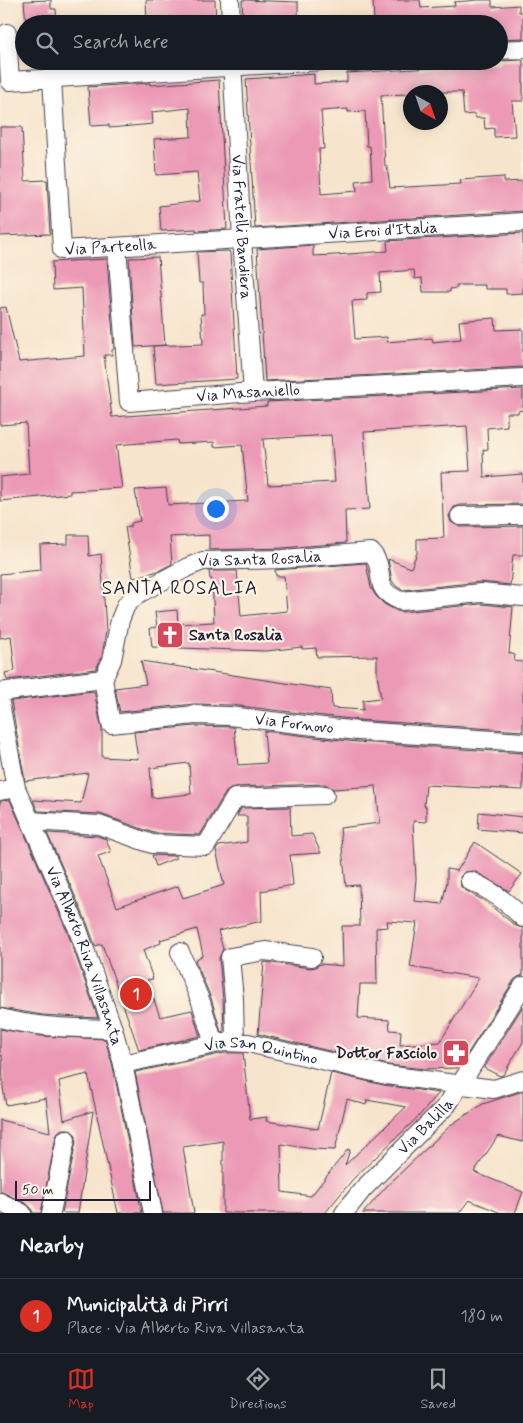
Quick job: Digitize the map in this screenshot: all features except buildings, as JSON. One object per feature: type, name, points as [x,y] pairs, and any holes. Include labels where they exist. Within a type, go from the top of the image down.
[{"type":"street","points":[[230,0],[231,15]]},
{"type":"street","points":[[7,33],[10,81],[155,70]]},
{"type":"street","points":[[508,50],[523,49]]},
{"type":"street","name":"Via Fratelli Bandiera","points":[[232,70],[253,392]]},
{"type":"street","name":"Via Parteolla","points":[[52,78],[62,250],[242,240]]},
{"type":"street","name":"Via Eroi d'Italia","points":[[242,240],[523,222]]},
{"type":"street","name":"Via Masaniello","points":[[117,247],[129,402],[253,392],[523,378]]},
{"type":"street","points":[[460,516],[523,515]]},
{"type":"street","name":"Via Santa Rosalia","points":[[104,679],[112,660],[120,620],[126,605],[138,594],[188,567],[203,562],[283,560],[371,552],[378,560],[382,589],[390,596],[401,601],[481,593],[523,597]]},
{"type":"street","points":[[0,692],[104,679]]},
{"type":"street","name":"Via Fornovo","points":[[104,679],[111,724],[195,715],[229,716],[358,731],[523,742]]},
{"type":"street","name":"Via Alberto Riva Villasanta","points":[[0,703],[8,790],[30,821],[77,927],[113,1030],[123,1064],[152,1213]]},
{"type":"street","points":[[30,821],[99,825],[152,844],[206,846],[235,798],[325,795]]},
{"type":"street","points":[[470,881],[492,891],[507,902],[523,918]]},
{"type":"street","points":[[180,952],[201,1002],[214,1044]]},
{"type":"street","points":[[235,1042],[230,956],[265,952],[312,957]]},
{"type":"street","points":[[460,1085],[523,986]]},
{"type":"street","points":[[0,1018],[19,1023],[55,1027],[113,1030]]},
{"type":"street","name":"Via San Quintino","points":[[123,1064],[214,1044],[235,1042],[248,1043],[386,1076],[460,1085]]},
{"type":"street","name":"Via Balilla","points":[[344,1213],[363,1189],[447,1105],[460,1085],[494,1089],[523,1080]]},
{"type":"street","points":[[51,1213],[66,1139]]},
{"type":"street","points":[[0,1202],[22,1213]]},
{"type":"place","name":"Santa Rosalia","points":[[170,635]]},
{"type":"place","name":"Municipalità di Pirri","points":[[136,994]]},
{"type":"place","name":"Dottor Fasciolo","points":[[456,1053]]},
{"type":"district","name":"SANTA ROSALIA","points":[[180,588]]}]
